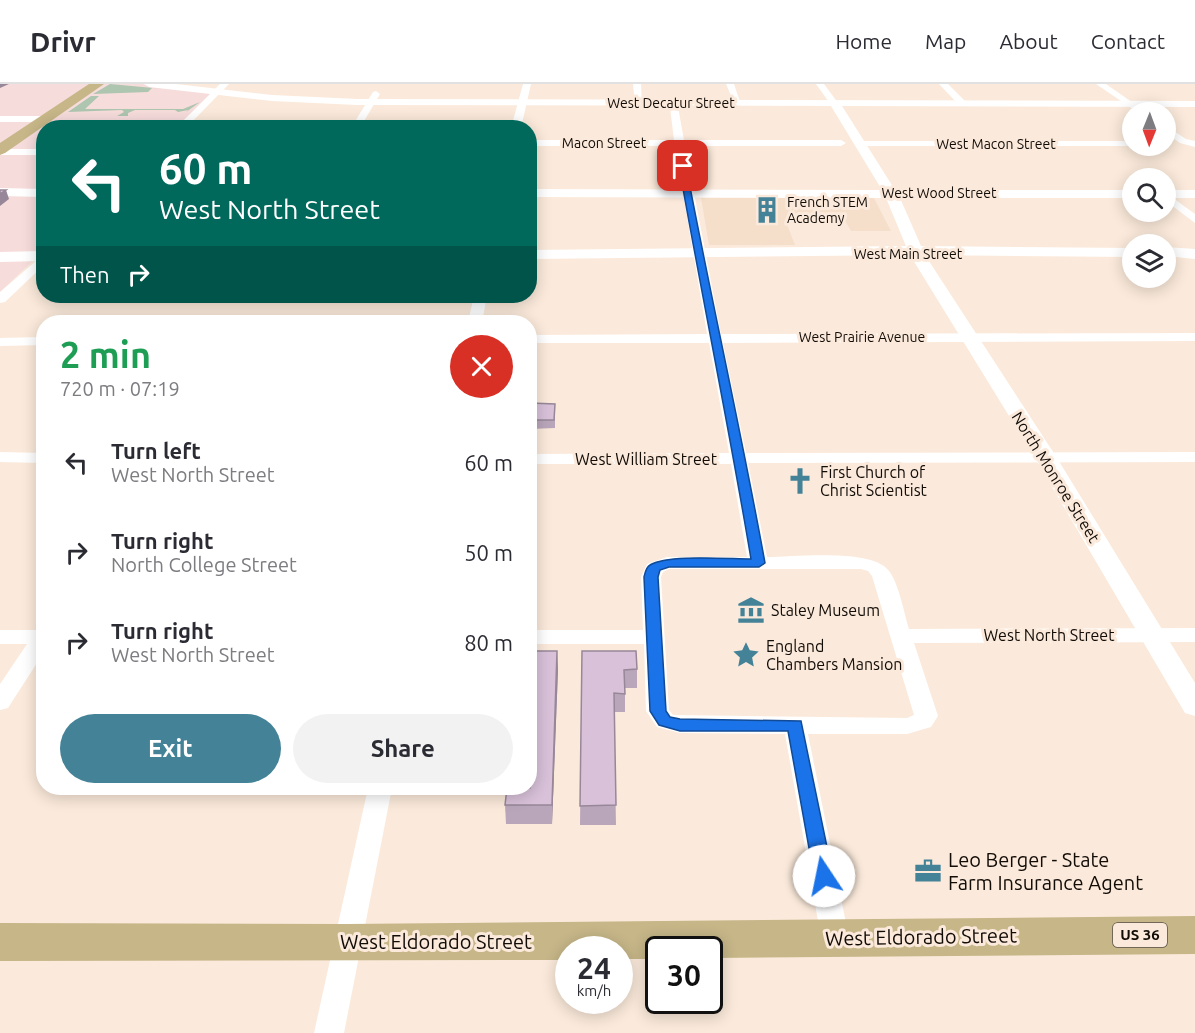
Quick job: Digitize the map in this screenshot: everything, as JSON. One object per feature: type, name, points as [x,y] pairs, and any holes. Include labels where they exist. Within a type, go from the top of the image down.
[{"type":"main road","points":[[45,119],[98,84]]},
{"type":"main road","points":[[0,151],[36,125]]},
{"type":"main road","name":"West Eldorado Street","points":[[0,942],[347,942],[1195,935]]},
{"type":"street","name":"West Decatur Street","points":[[149,84],[293,99],[373,98],[522,103],[1122,104]]},
{"type":"street","points":[[188,120],[225,84]]},
{"type":"street","points":[[518,120],[526,84]]},
{"type":"street","points":[[637,84],[639,103]]},
{"type":"street","points":[[730,84],[738,103]]},
{"type":"street","points":[[820,84],[834,103]]},
{"type":"street","points":[[943,84],[963,104]]},
{"type":"street","points":[[1100,84],[1126,102]]},
{"type":"street","points":[[360,120],[373,98]]},
{"type":"street","name":"North Monroe Street","points":[[834,103],[891,193],[917,253],[967,337],[1046,458],[1195,706]]},
{"type":"street","name":"West Decatur Street","points":[[1176,104],[1195,104]]},
{"type":"street","points":[[674,107],[698,253],[741,459],[759,563]]},
{"type":"street","points":[[0,119],[45,119]]},
{"type":"street","points":[[1176,136],[1190,146]]},
{"type":"street","name":"Macon Street","points":[[537,143],[679,143]]},
{"type":"street","points":[[679,143],[841,143]]},
{"type":"street","name":"West Macon Street","points":[[860,144],[1122,144]]},
{"type":"street","points":[[0,151],[36,152]]},
{"type":"street","points":[[0,192],[36,193]]},
{"type":"street","name":"West Wood Street","points":[[537,193],[1122,194]]},
{"type":"street","points":[[1176,195],[1195,194]]},
{"type":"street","points":[[1176,204],[1195,220]]},
{"type":"street","name":"West Main Street","points":[[537,254],[1122,252]]},
{"type":"street","points":[[1176,252],[1195,252]]},
{"type":"street","points":[[5,257],[36,258]]},
{"type":"street","points":[[0,299],[36,265]]},
{"type":"street","name":"West Prairie Avenue","points":[[537,339],[1195,337]]},
{"type":"street","points":[[0,342],[36,341]]},
{"type":"street","points":[[0,457],[36,458]]},
{"type":"street","name":"West William Street","points":[[537,459],[1195,457]]},
{"type":"street","points":[[667,563],[759,563],[862,563],[875,567],[882,575],[926,710],[923,721],[907,726],[680,725],[665,721],[658,711],[651,577],[654,568],[667,563]]},
{"type":"street","name":"West North Street","points":[[902,636],[1195,635]]},
{"type":"street","points":[[537,636],[654,637]]},
{"type":"street","points":[[0,637],[36,637]]},
{"type":"street","points":[[0,702],[36,648]]},
{"type":"street","points":[[795,725],[835,938]]},
{"type":"street","points":[[329,1033],[378,795]]},
{"type":"shaded area","points":[[0,84],[141,84],[214,92],[184,120],[36,120],[36,258],[0,292]]},
{"type":"shaded area","points":[[701,198],[874,198],[891,231],[851,231],[844,219],[785,219],[795,245],[709,245]]},
{"type":"green space","points":[[110,84],[164,89],[152,88],[148,92],[93,94]]},
{"type":"green space","points":[[91,96],[99,96],[85,109],[183,109],[200,102],[186,112],[188,110],[178,112],[175,110],[135,110],[128,113],[128,116],[117,116],[124,112],[122,110],[68,112]]},
{"type":"building","points":[[537,403],[555,404],[554,420],[537,420]]},
{"type":"building","points":[[537,651],[557,651],[552,805],[505,805],[506,795],[537,795]]},
{"type":"building","points":[[582,651],[636,651],[637,669],[624,670],[625,694],[614,693],[616,805],[580,806]]},
{"type":"place","name":"French STEM Academy","points":[[767,210]]},
{"type":"place","name":"First Church of Christ Scientist","points":[[800,481]]},
{"type":"place","name":"Staley Museum","points":[[751,610]]},
{"type":"place","name":"England Chambers Mansion","points":[[746,655]]},
{"type":"place","name":"Leo Berger - State Farm Insurance Agent","points":[[928,871]]},
{"type":"route","points":[[683,166],[710,315],[741,459],[759,563],[667,563],[654,568],[651,577],[658,711],[665,721],[680,725],[795,725],[824,876]]}]
